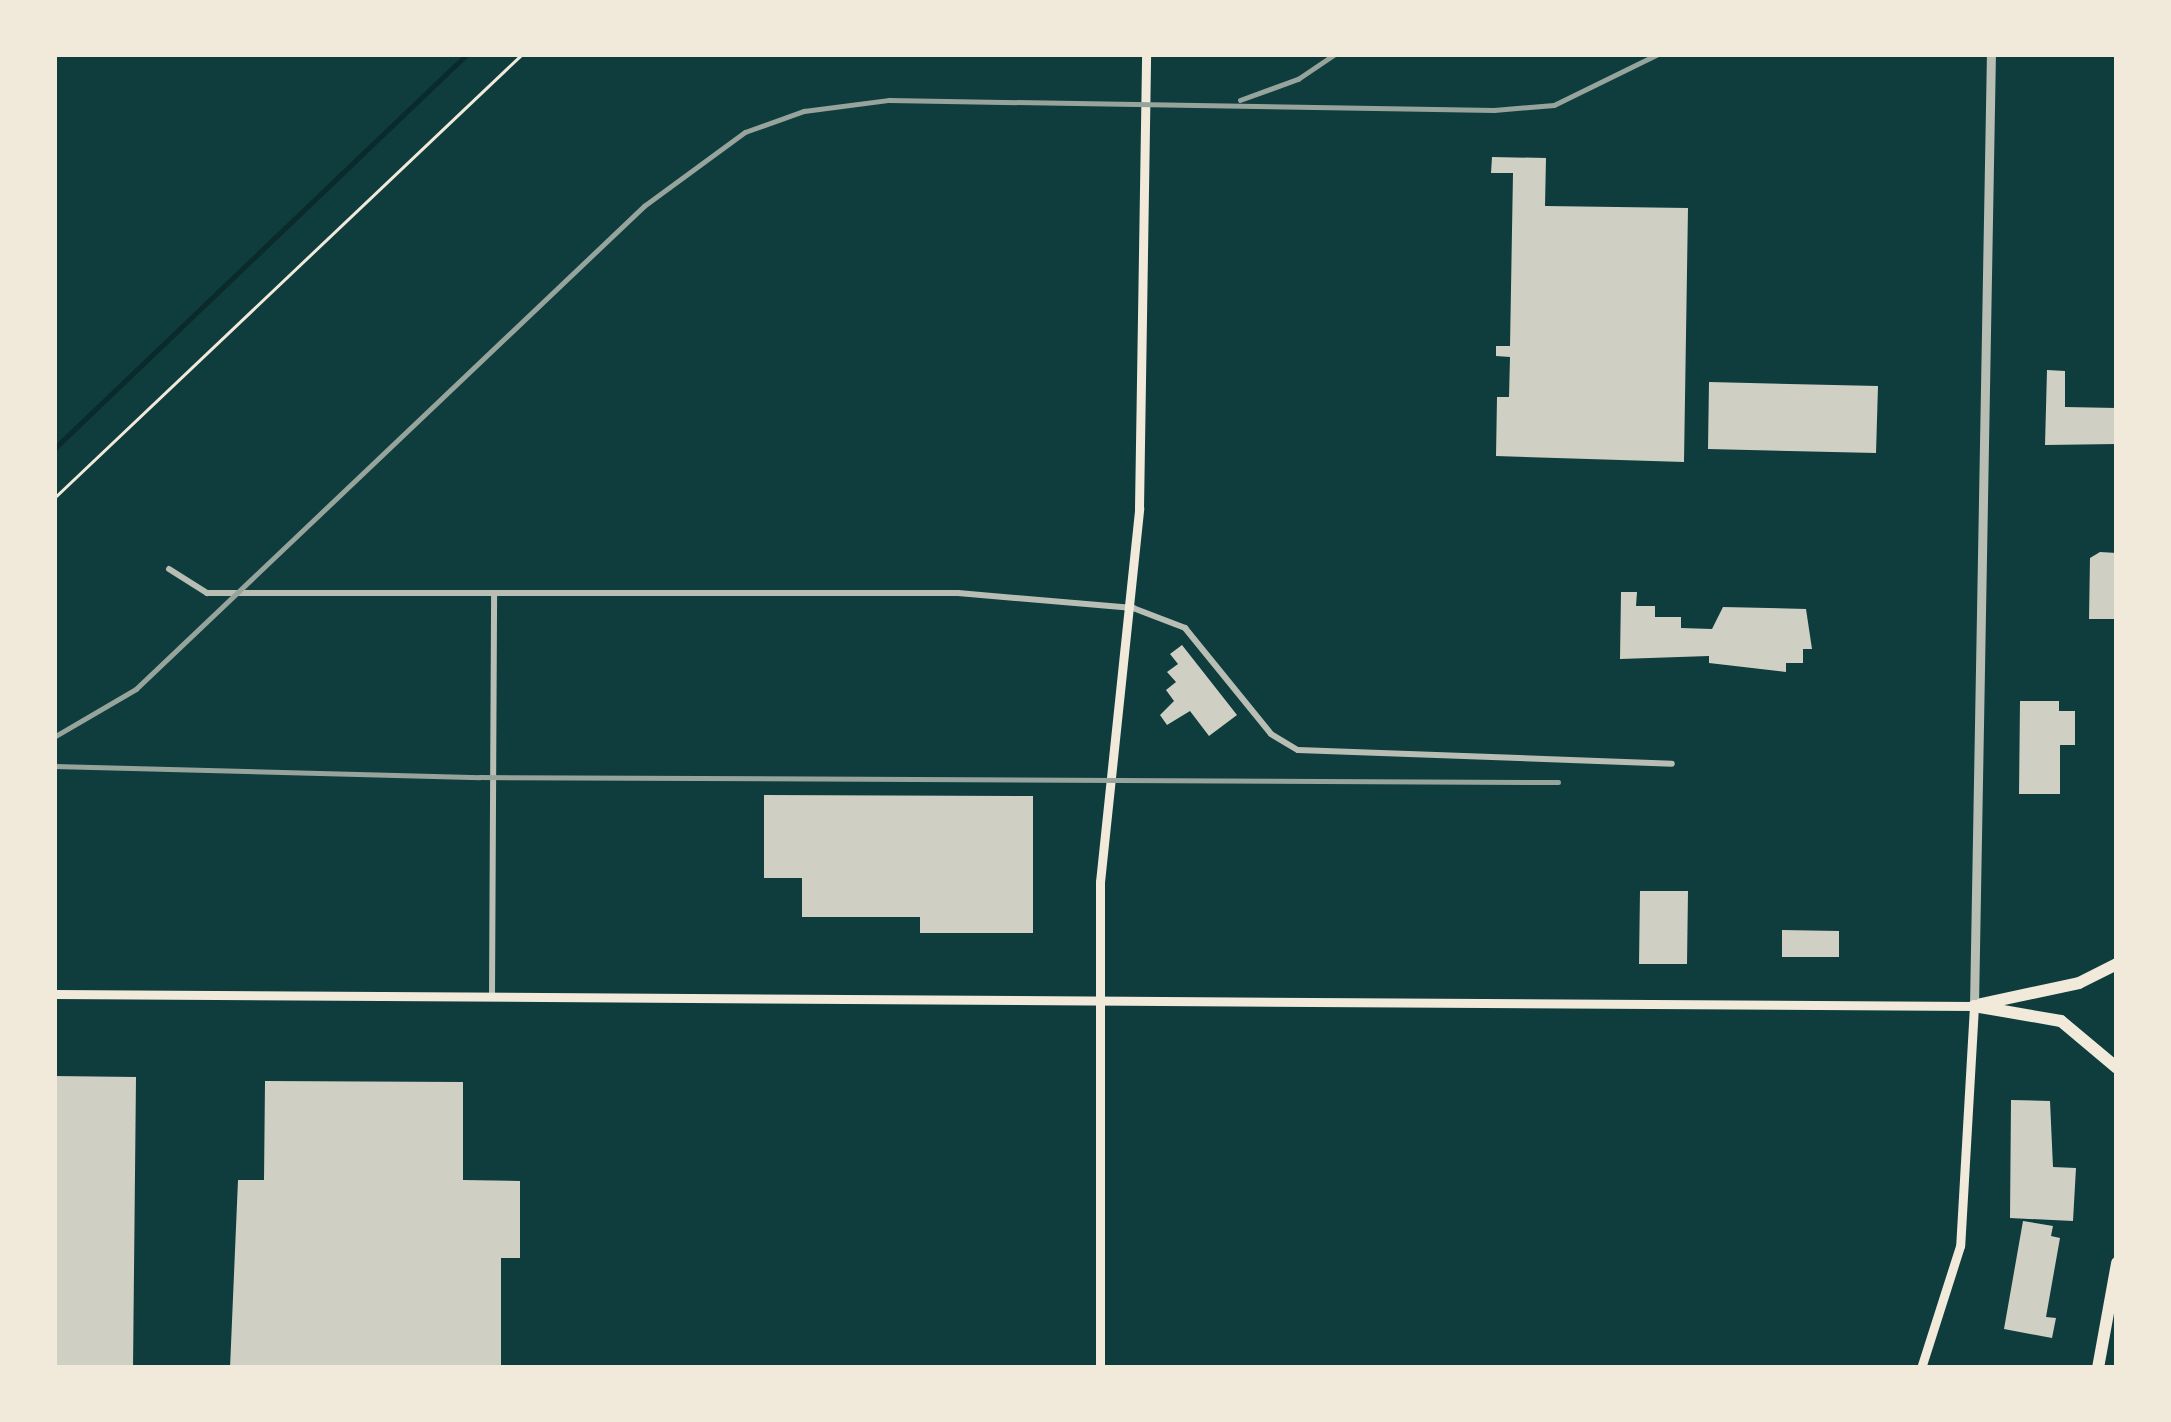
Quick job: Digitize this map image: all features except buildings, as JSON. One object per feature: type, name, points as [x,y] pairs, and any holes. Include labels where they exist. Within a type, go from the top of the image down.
[{"type":"highway","points":[[1974,1006],[2079,983],[2117,964]]},
{"type":"highway","points":[[1974,1006],[2061,1021],[2117,1068]]},
{"type":"highway","points":[[2098,1368],[2117,1264]]},
{"type":"main road","points":[[1100,1368],[1099,1000],[1106,776],[1132,608],[1146,54]]},
{"type":"main road","points":[[54,994],[1974,1006],[1960,1246],[1921,1368]]},
{"type":"street","points":[[1974,1006],[1990,54]]},
{"type":"street","points":[[169,569],[207,593],[958,593],[1132,608],[1186,628],[1271,734],[1298,751],[1672,764]]},
{"type":"street","points":[[492,996],[494,595]]},
{"type":"path","points":[[54,498],[522,54]]},
{"type":"waterway","points":[[54,449],[467,54]]},
{"type":"railway","points":[[1240,100],[1298,79],[1335,54]]},
{"type":"railway","points":[[54,737],[136,689],[644,206],[745,132],[804,111],[889,100],[1494,110],[1554,105],[1658,54]]},
{"type":"railway","points":[[54,766],[480,777],[1558,782]]}]
